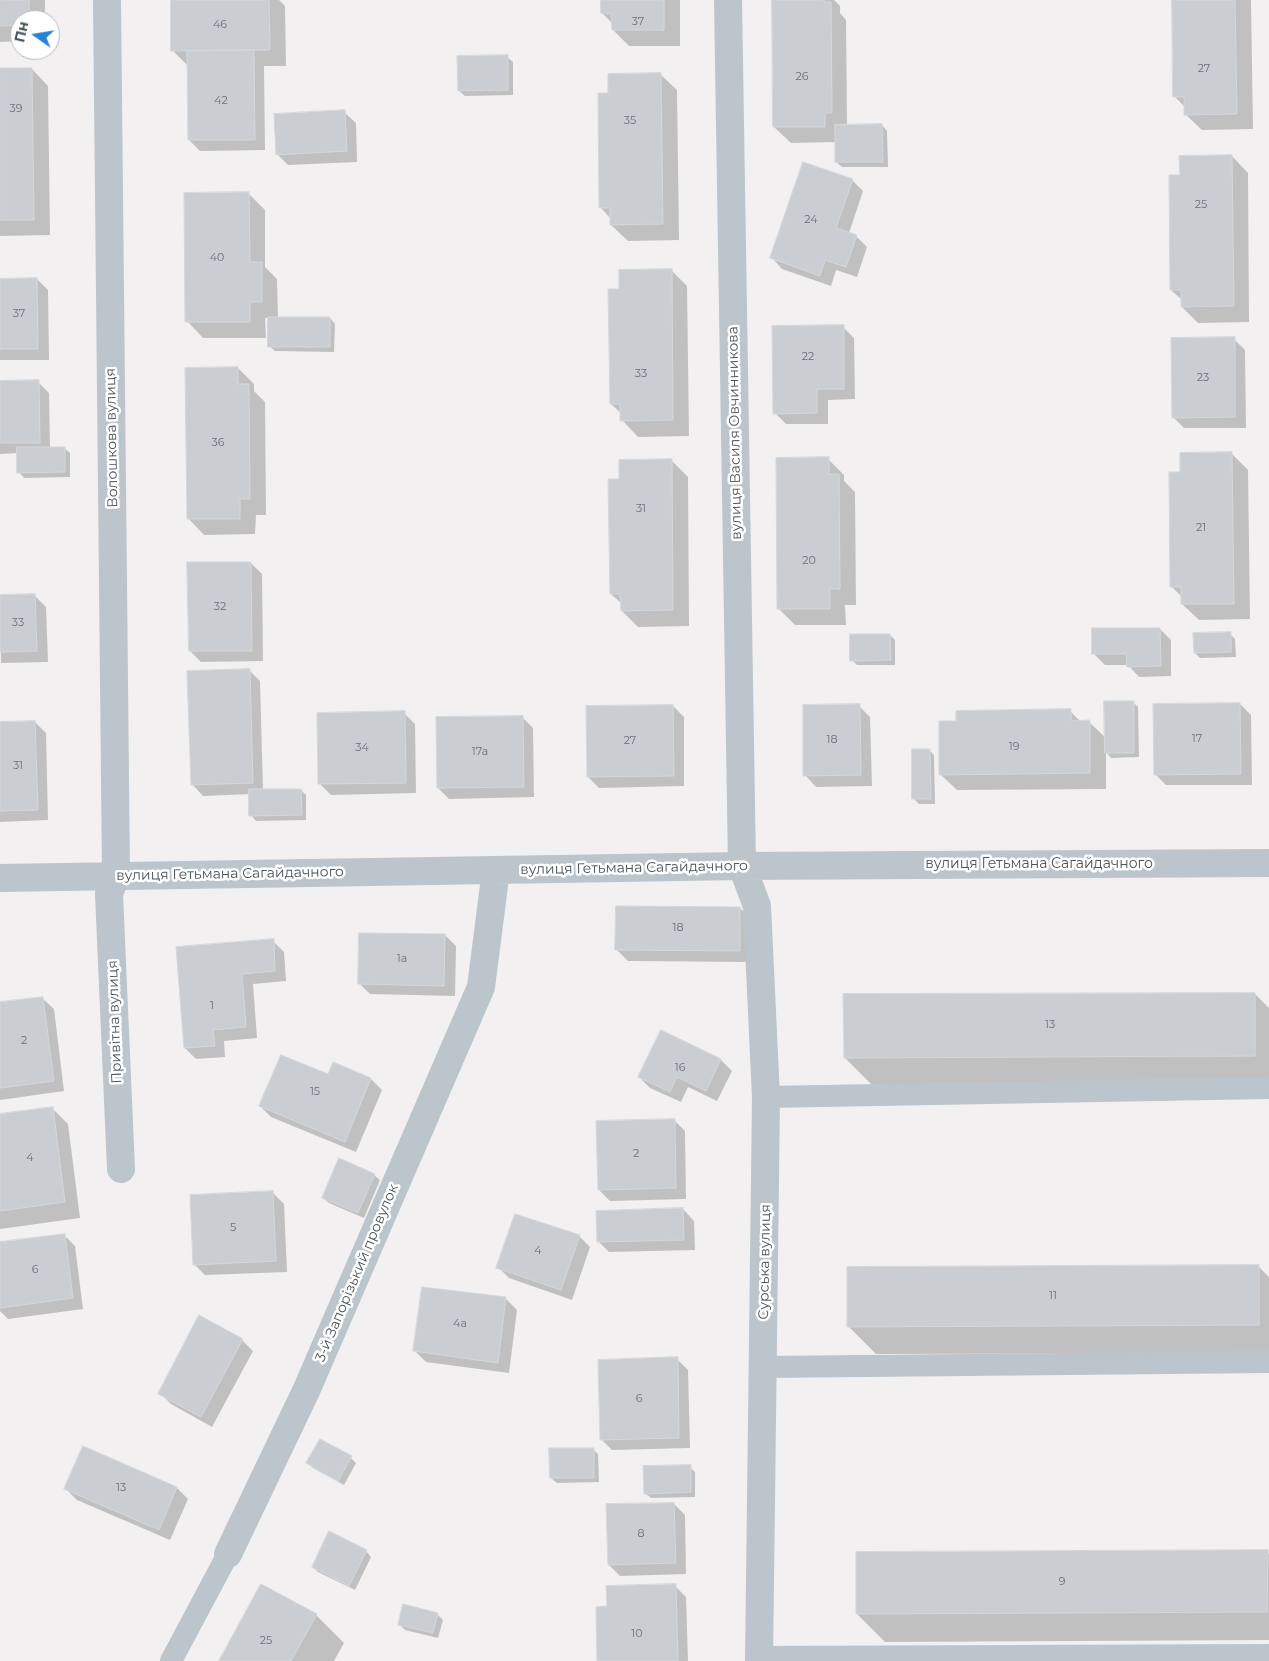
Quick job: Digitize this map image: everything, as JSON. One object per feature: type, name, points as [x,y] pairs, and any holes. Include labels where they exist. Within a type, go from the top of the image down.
[{"type":"street","name":"Волошкова вулиця","points":[[107,0],[116,875]]},
{"type":"street","name":"вулиця Василя Овчинникова","points":[[728,0],[742,866]]},
{"type":"street","name":"вулиця Гетьмана Сагайдачного","points":[[0,878],[742,866],[1269,863]]},
{"type":"street","name":"Сурська вулиця","points":[[742,866],[757,906],[766,1097],[760,1659]]},
{"type":"street","name":"3-й Запорізький провулок","points":[[228,1554],[306,1391],[480,987],[496,870]]},
{"type":"street","name":"Привітна вулиця","points":[[116,875],[109,894],[121,1169]]},
{"type":"lane","points":[[766,1097],[1269,1088]]},
{"type":"lane","points":[[764,1367],[1269,1362]]},
{"type":"lane","name":"3-й Запорізький провулок","points":[[171,1661],[228,1554]]},
{"type":"lane","points":[[760,1659],[1269,1655]]},
{"type":"building","points":[[0,0],[29,0],[29,10],[10,10],[10,26],[0,26]]},
{"type":"building","points":[[171,0],[269,0],[270,50],[171,51]]},
{"type":"building","points":[[601,0],[664,0],[664,30],[612,30],[611,14],[601,13]]},
{"type":"building","points":[[772,0],[824,0],[824,2],[831,2],[832,113],[825,113],[825,127],[773,127]]},
{"type":"building","points":[[1172,0],[1235,0],[1237,114],[1184,115],[1184,97],[1173,97]]},
{"type":"building","points":[[254,50],[255,140],[188,140],[187,51]]},
{"type":"building","points":[[508,55],[508,90],[458,91],[457,56]]},
{"type":"building","points":[[0,68],[32,68],[34,220],[0,220]]},
{"type":"building","points":[[661,73],[663,224],[610,225],[610,208],[599,208],[598,93],[608,93],[608,74]]},
{"type":"building","points":[[345,110],[347,151],[276,155],[274,114]]},
{"type":"building","points":[[882,124],[883,162],[835,162],[835,125]]},
{"type":"building","points":[[1232,155],[1234,306],[1181,307],[1181,290],[1170,290],[1169,175],[1180,175],[1179,156]]},
{"type":"building","points":[[803,162],[853,179],[836,228],[857,235],[846,267],[825,260],[820,276],[770,258]]},
{"type":"building","points":[[249,192],[250,262],[262,262],[262,302],[250,302],[250,322],[185,322],[184,193]]},
{"type":"building","points":[[672,269],[673,420],[620,421],[620,404],[610,404],[608,289],[619,289],[619,270]]},
{"type":"building","points":[[37,278],[38,349],[0,349],[0,279]]},
{"type":"building","points":[[268,317],[330,317],[330,347],[268,347]]},
{"type":"building","points":[[844,325],[844,389],[817,389],[817,413],[773,414],[772,326]]},
{"type":"building","points":[[1235,337],[1235,417],[1172,418],[1171,338]]},
{"type":"building","points":[[238,367],[238,384],[249,384],[250,499],[240,499],[240,519],[187,519],[185,368]]},
{"type":"building","points":[[39,380],[40,443],[0,443],[0,381]]},
{"type":"building","points":[[17,447],[65,447],[65,472],[17,473]]},
{"type":"building","points":[[1232,452],[1234,604],[1181,604],[1181,587],[1170,587],[1169,472],[1180,472],[1180,453]]},
{"type":"building","points":[[829,457],[829,474],[839,474],[840,589],[830,589],[830,609],[777,609],[776,458]]},
{"type":"building","points":[[672,459],[673,610],[621,611],[620,594],[610,594],[608,479],[619,479],[619,460]]},
{"type":"building","points":[[187,562],[251,562],[252,651],[189,651]]},
{"type":"building","points":[[35,594],[37,651],[0,652],[0,595]]},
{"type":"building","points":[[1092,628],[1160,628],[1161,666],[1127,667],[1126,654],[1092,654]]},
{"type":"building","points":[[1231,632],[1231,652],[1194,653],[1193,633]]},
{"type":"building","points":[[850,634],[890,634],[891,660],[850,661]]},
{"type":"building","points":[[250,669],[253,783],[191,785],[187,671]]},
{"type":"building","points":[[1104,701],[1134,701],[1134,753],[1105,753]]},
{"type":"building","points":[[1240,703],[1241,774],[1154,775],[1153,704]]},
{"type":"building","points":[[860,704],[861,775],[803,776],[803,705]]},
{"type":"building","points":[[673,705],[674,776],[587,777],[586,706]]},
{"type":"building","points":[[1071,709],[1071,721],[1090,720],[1090,773],[939,775],[939,721],[956,721],[956,711]]},
{"type":"building","points":[[405,711],[406,783],[318,784],[317,713]]},
{"type":"building","points":[[523,716],[524,787],[437,788],[436,717]]},
{"type":"building","points":[[35,721],[38,810],[0,811],[0,722]]},
{"type":"building","points":[[912,749],[930,749],[931,799],[912,799]]},
{"type":"building","points":[[249,789],[301,789],[302,815],[249,816]]},
{"type":"building","points":[[616,906],[740,907],[740,951],[615,950]]},
{"type":"building","points":[[359,933],[445,934],[444,986],[358,984]]},
{"type":"building","points":[[274,939],[275,971],[242,974],[246,1027],[213,1030],[215,1046],[184,1048],[176,947]]},
{"type":"building","points":[[1255,993],[1255,1056],[844,1058],[843,994]]},
{"type":"building","points":[[43,997],[54,1081],[0,1088],[0,1002]]},
{"type":"building","points":[[661,1030],[721,1059],[706,1091],[677,1077],[670,1092],[638,1077]]},
{"type":"building","points":[[281,1055],[328,1074],[333,1062],[371,1078],[345,1142],[259,1106]]},
{"type":"building","points":[[53,1107],[65,1202],[0,1211],[0,1114]]},
{"type":"building","points":[[675,1119],[676,1188],[598,1190],[596,1121]]},
{"type":"building","points":[[339,1158],[375,1174],[358,1213],[322,1198]]},
{"type":"building","points":[[273,1191],[276,1261],[193,1265],[190,1195]]},
{"type":"building","points":[[683,1208],[684,1240],[597,1242],[596,1211]]},
{"type":"building","points":[[515,1214],[580,1235],[561,1290],[496,1268]]},
{"type":"building","points":[[65,1234],[73,1298],[0,1308],[0,1242]]},
{"type":"building","points":[[1259,1265],[1259,1325],[847,1327],[847,1267]]},
{"type":"building","points":[[422,1287],[506,1297],[498,1363],[413,1351]]},
{"type":"building","points":[[199,1315],[243,1339],[201,1417],[158,1394]]},
{"type":"building","points":[[678,1357],[679,1438],[600,1440],[598,1360]]},
{"type":"building","points":[[320,1439],[352,1456],[338,1481],[306,1463]]},
{"type":"building","points":[[83,1446],[177,1487],[159,1530],[64,1489]]},
{"type":"building","points":[[549,1448],[594,1448],[594,1478],[550,1478]]},
{"type":"building","points":[[691,1465],[691,1492],[644,1494],[643,1466]]},
{"type":"building","points":[[674,1503],[676,1563],[608,1565],[606,1504]]},
{"type":"building","points":[[329,1531],[367,1550],[349,1586],[312,1567]]},
{"type":"building","points":[[1268,1550],[1267,1612],[856,1614],[856,1552]]},
{"type":"building","points":[[261,1584],[317,1614],[291,1661],[219,1661]]},
{"type":"building","points":[[676,1584],[678,1661],[597,1661],[596,1607],[607,1606],[606,1586]]},
{"type":"building","points":[[403,1604],[438,1613],[433,1633],[398,1625]]}]
